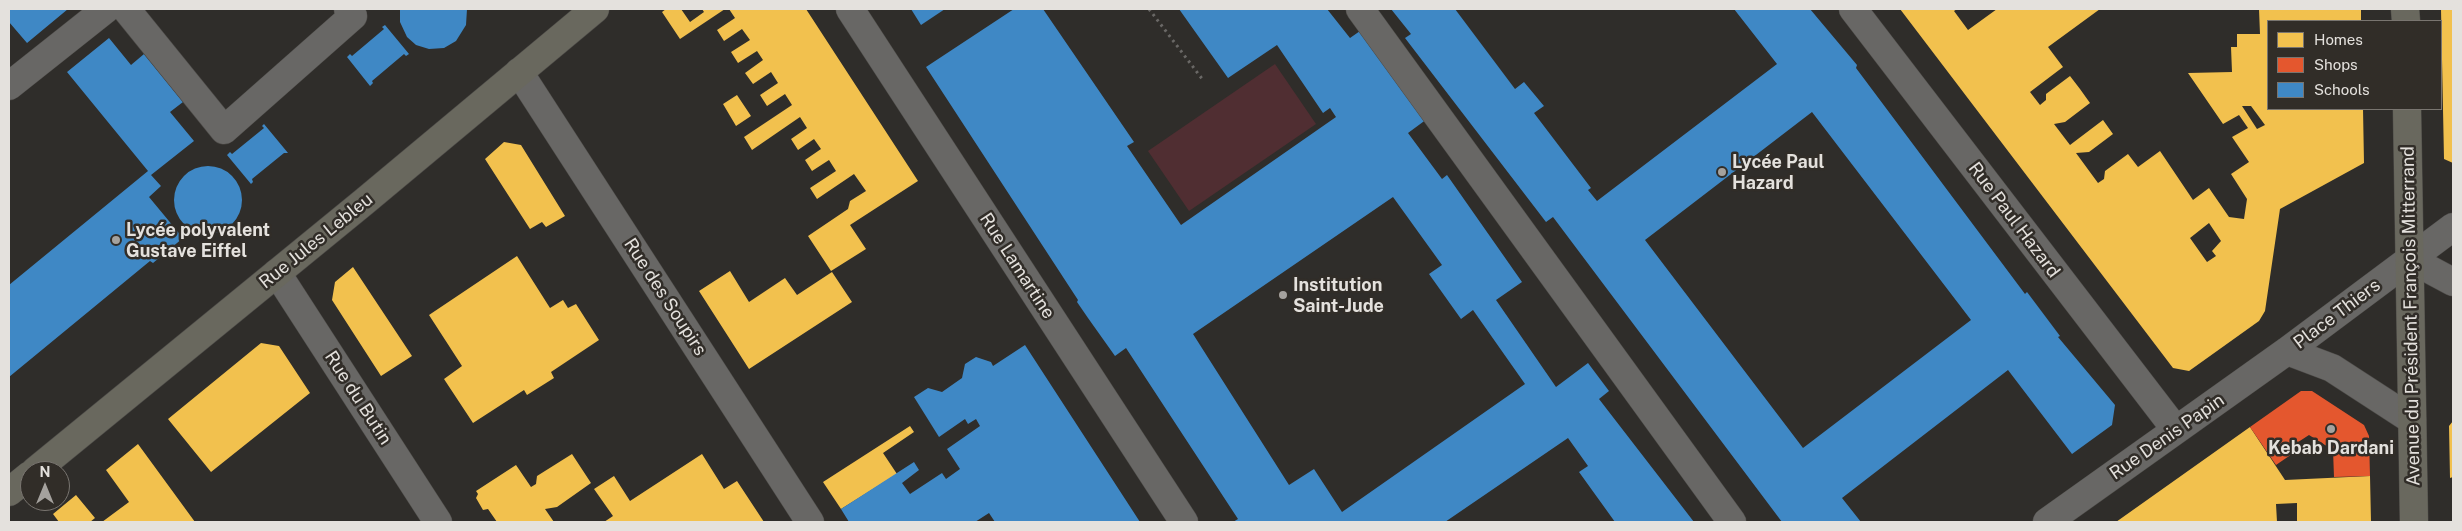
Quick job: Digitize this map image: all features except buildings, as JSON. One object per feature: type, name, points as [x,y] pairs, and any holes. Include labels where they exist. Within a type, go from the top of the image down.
[{"type":"main road","name":"Rue Jules Lebleu","points":[[47,461],[278,273],[595,9]]},
{"type":"main road","name":"Avenue du Président François Mitterrand","points":[[2407,110],[2414,522]]},
{"type":"main road","points":[[9,492],[20,483]]},
{"type":"street","points":[[9,86],[106,9]]},
{"type":"street","points":[[126,9],[224,130],[353,16],[348,9]]},
{"type":"street","name":"Rue Lamartine","points":[[850,9],[1184,522]]},
{"type":"street","points":[[1360,9],[1732,522]]},
{"type":"street","name":"Rue Paul Hazard","points":[[1853,9],[2176,430]]},
{"type":"street","name":"Rue des Soupirs","points":[[519,72],[810,522]]},
{"type":"street","name":"Place Thiers","points":[[2288,351],[2453,227]]},
{"type":"street","points":[[2410,259],[2453,282]]},
{"type":"street","name":"Rue du Butin","points":[[278,273],[438,522]]},
{"type":"street","name":"Rue Denis Papin","points":[[2047,522],[2288,351]]},
{"type":"street","name":"Place Thiers","points":[[2288,351],[2332,368],[2412,420]]},
{"type":"path","points":[[1149,9],[1202,80]]},
{"type":"shaded area","points":[[1275,64],[1316,124],[1189,211],[1148,151]]},
{"type":"place","name":"Lycée Paul Hazard","points":[[1722,172]]},
{"type":"place","name":"Lycée polyvalent Gustave Eiffel","points":[[116,240]]},
{"type":"place","name":"Institution Saint-Jude","points":[[1283,295]]},
{"type":"place","name":"Kebab Dardani","points":[[2331,429]]}]
